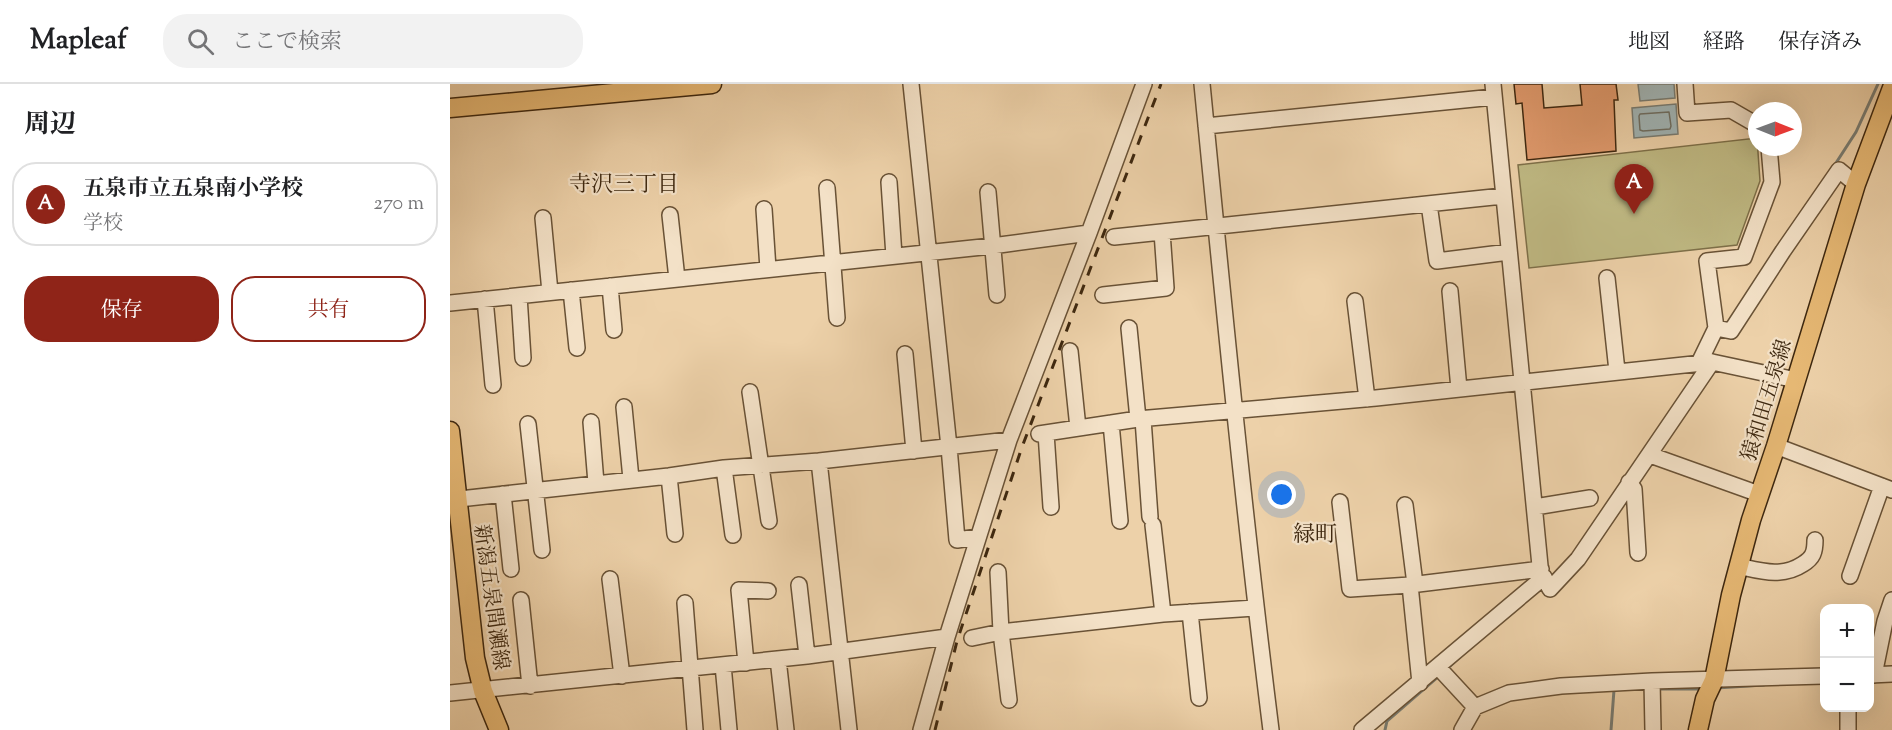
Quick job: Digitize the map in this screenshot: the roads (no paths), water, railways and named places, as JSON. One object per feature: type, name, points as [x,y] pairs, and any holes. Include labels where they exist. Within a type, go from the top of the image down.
[{"type":"main road","points":[[450,108],[623,89],[712,84]]},
{"type":"main road","name":"猿和田五泉線","points":[[1698,730],[1705,699],[1714,680],[1738,566],[1856,184],[1891,95]]},
{"type":"main road","name":"新潟五泉間瀬線","points":[[450,431],[454,500],[475,658],[483,691],[499,730]]},
{"type":"street","points":[[911,84],[957,540],[978,537]]},
{"type":"street","points":[[921,730],[947,637],[1009,440],[1144,84]]},
{"type":"street","points":[[1202,84],[1215,227],[1270,730]]},
{"type":"street","points":[[1685,84],[1687,113],[1731,110],[1748,120]]},
{"type":"street","points":[[1206,126],[1493,91],[1542,573],[1550,589],[1578,559],[1629,482],[1650,455],[1705,363],[1716,328],[1707,261],[1744,256],[1772,182],[1770,156]]},
{"type":"street","points":[[1716,328],[1731,332],[1839,170],[1856,184]]},
{"type":"street","points":[[890,183],[894,256]]},
{"type":"street","points":[[827,188],[837,318]]},
{"type":"street","points":[[988,192],[997,295]]},
{"type":"street","points":[[1114,237],[1503,196]]},
{"type":"street","points":[[1430,204],[1437,261],[1509,252]]},
{"type":"street","points":[[765,209],[768,269]]},
{"type":"street","points":[[670,215],[677,279]]},
{"type":"street","points":[[543,218],[550,292]]},
{"type":"street","points":[[1103,295],[1166,288],[1162,232]]},
{"type":"street","points":[[450,303],[992,246],[1089,233]]},
{"type":"street","points":[[1607,278],[1617,371]]},
{"type":"street","points":[[610,286],[614,330]]},
{"type":"street","points":[[571,290],[577,348]]},
{"type":"street","points":[[1450,291],[1459,389]]},
{"type":"street","points":[[519,296],[523,358]]},
{"type":"street","points":[[485,299],[493,385]]},
{"type":"street","points":[[1355,301],[1367,399]]},
{"type":"street","points":[[1129,328],[1163,614]]},
{"type":"street","points":[[1070,351],[1078,428]]},
{"type":"street","points":[[905,354],[914,451]]},
{"type":"street","points":[[1051,507],[1042,434],[1141,419],[1367,399],[1705,363],[1796,380]]},
{"type":"street","points":[[750,392],[769,521]]},
{"type":"street","points":[[624,407],[632,479]]},
{"type":"street","points":[[591,422],[596,483]]},
{"type":"street","points":[[1111,423],[1120,521]]},
{"type":"street","points":[[528,424],[542,550]]},
{"type":"street","points":[[454,500],[760,464],[819,461],[1009,440]]},
{"type":"street","points":[[1776,446],[1887,488],[1850,576]]},
{"type":"street","points":[[1650,455],[1760,494]]},
{"type":"street","points":[[819,461],[849,730]]},
{"type":"street","points":[[724,468],[733,536]]},
{"type":"street","points":[[669,476],[675,534]]},
{"type":"street","points":[[1629,482],[1634,489],[1638,553]]},
{"type":"street","points":[[503,494],[511,569]]},
{"type":"street","points":[[1535,507],[1590,498]]},
{"type":"street","points":[[1340,502],[1350,589],[1542,573]]},
{"type":"street","points":[[1405,505],[1420,682]]},
{"type":"street","points":[[1738,566],[1779,574],[1794,570],[1810,560],[1815,550],[1815,540]]},
{"type":"street","points":[[998,572],[1010,700]]},
{"type":"street","points":[[1362,730],[1438,667],[1542,573]]},
{"type":"street","points":[[610,579],[621,676]]},
{"type":"street","points":[[799,585],[807,656]]},
{"type":"street","points":[[746,663],[739,590],[768,591]]},
{"type":"street","points":[[521,600],[531,686]]},
{"type":"street","points":[[1874,667],[1892,600]]},
{"type":"street","points":[[685,603],[695,730]]},
{"type":"street","points":[[972,638],[1002,632],[1163,614],[1256,608]]},
{"type":"street","points":[[1190,612],[1199,698]]},
{"type":"street","points":[[450,693],[746,663],[947,637]]},
{"type":"street","points":[[778,659],[786,730]]},
{"type":"street","points":[[723,665],[729,730]]},
{"type":"street","points":[[1438,667],[1476,707]]},
{"type":"street","points":[[1874,675],[1892,674]]},
{"type":"street","points":[[1462,730],[1476,707],[1509,693],[1562,686],[1652,681],[1820,676]]},
{"type":"street","points":[[1652,681],[1653,730]]},
{"type":"street","points":[[1848,712],[1848,730]]},
{"type":"water","points":[[1638,84],[1674,84],[1675,98],[1640,101]]},
{"type":"water","points":[[1676,104],[1678,134],[1634,138],[1632,108]]},
{"type":"waterway","points":[[1834,166],[1856,132],[1878,84]]},
{"type":"waterway","points":[[1447,669],[1460,657]]},
{"type":"waterway","points":[[1385,730],[1387,721],[1440,675]]},
{"type":"waterway","points":[[1716,688],[1764,685]]},
{"type":"waterway","points":[[1611,730],[1614,690],[1617,689]]},
{"type":"waterway","points":[[1656,689],[1704,689]]},
{"type":"railway","points":[[935,730],[957,641],[1022,447],[1161,84]]},
{"type":"place","name":"五泉市立五泉南小学校","points":[[1634,214]]},
{"type":"district","name":"寺沢三丁目","points":[[624,183]]},
{"type":"district","name":"緑町","points":[[1315,533]]}]
